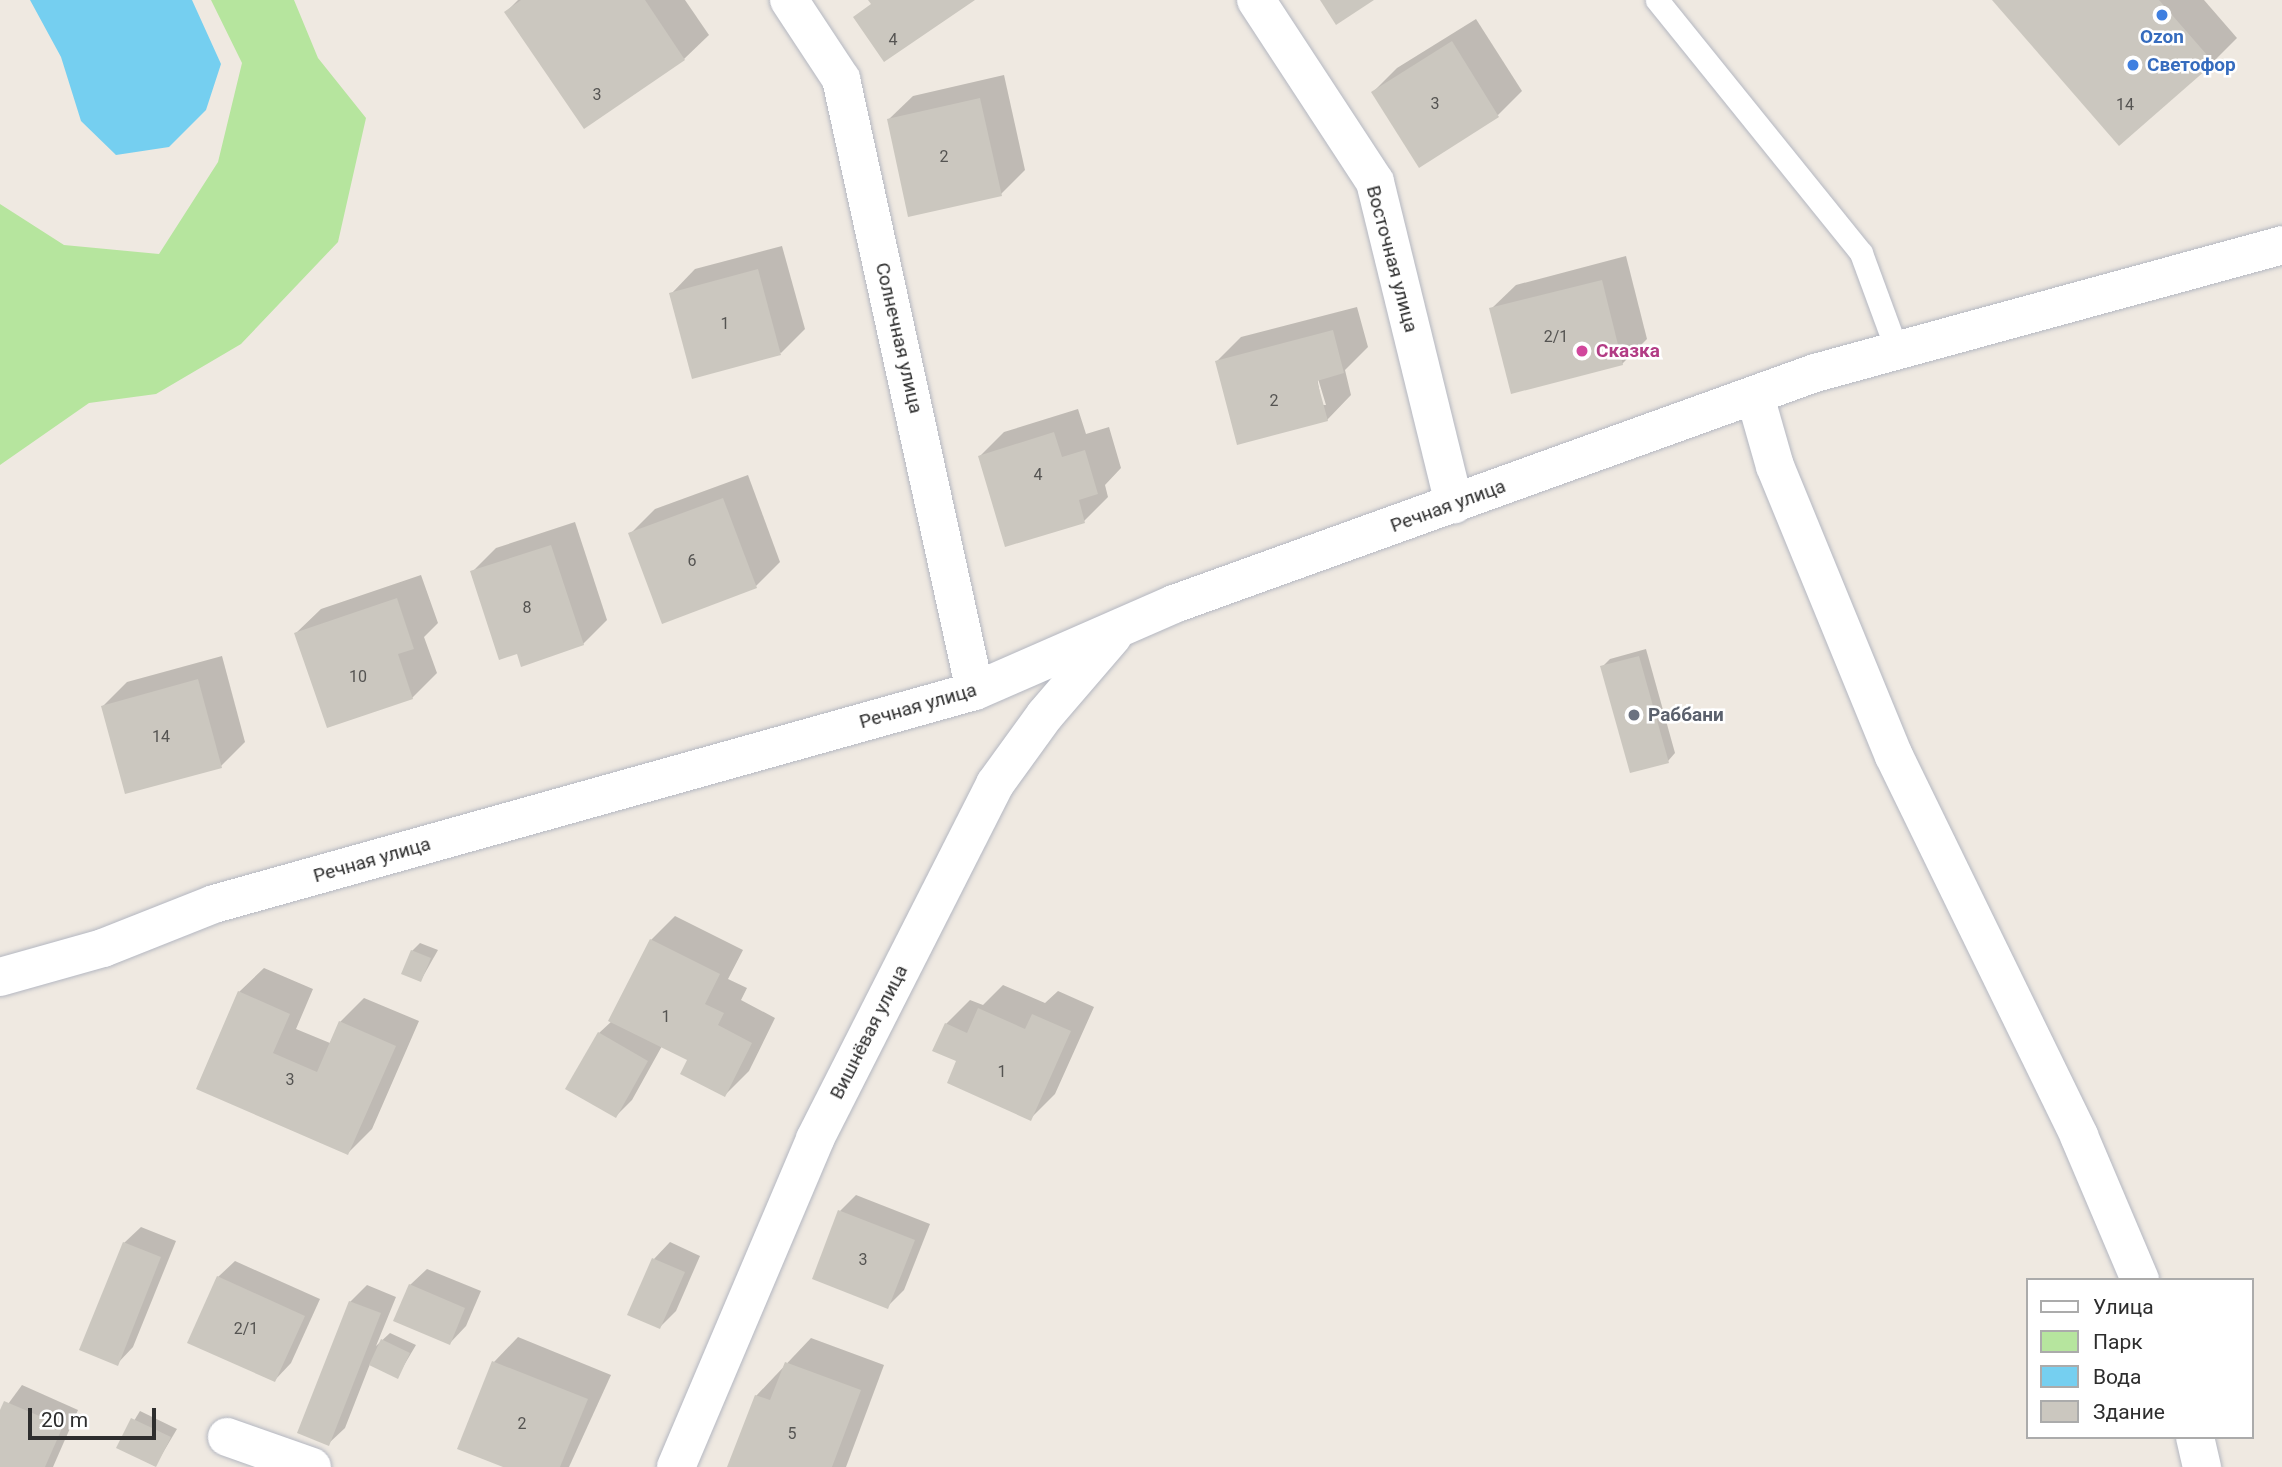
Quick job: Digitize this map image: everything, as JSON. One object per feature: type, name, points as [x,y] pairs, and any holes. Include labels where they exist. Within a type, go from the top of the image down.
[{"type":"street","name":"Солнечная улица","points":[[789,0],[841,79],[975,691]]},
{"type":"street","name":"Восточная улица","points":[[1256,0],[1375,183],[1454,504]]},
{"type":"street","name":"Речная улица","points":[[0,977],[103,948],[214,904],[975,691],[1174,604],[1815,373],[1896,348],[2282,245]]},
{"type":"street","points":[[1755,396],[1774,466],[1894,756],[2079,1136],[2139,1278]]},
{"type":"street","name":"Вишнёвая улица","points":[[676,1467],[814,1139],[995,784],[1045,715],[1119,629]]},
{"type":"street","points":[[227,1437],[312,1467]]},
{"type":"street","points":[[2195,1439],[2202,1467]]},
{"type":"lane","points":[[1657,0],[1861,253],[1896,348]]},
{"type":"green space","points":[[211,0],[294,0],[318,58],[366,118],[338,242],[241,344],[156,394],[89,403],[0,465],[0,204],[64,245],[159,254],[218,162],[242,63]]},
{"type":"water","points":[[30,0],[192,0],[221,64],[206,110],[169,147],[116,155],[81,121],[61,57]]},
{"type":"building","points":[[521,0],[645,0],[685,60],[584,129],[504,12]]},
{"type":"building","points":[[868,0],[975,0],[884,62],[853,17],[871,4]]},
{"type":"building","points":[[1320,0],[1374,0],[1336,25]]},
{"type":"building","points":[[1992,0],[2159,0],[2214,63],[2119,146]]},
{"type":"building","points":[[1452,41],[1499,117],[1419,168],[1371,92]]},
{"type":"building","points":[[980,98],[1002,196],[908,217],[887,119]]},
{"type":"building","points":[[758,269],[781,355],[692,379],[669,293]]},
{"type":"building","points":[[1602,280],[1623,365],[1511,394],[1489,308]]},
{"type":"building","points":[[1333,330],[1344,373],[1317,381],[1328,421],[1237,445],[1215,361]]},
{"type":"building","points":[[1054,432],[1062,457],[1085,450],[1098,494],[1079,500],[1085,523],[1005,547],[978,456]]},
{"type":"building","points":[[723,498],[757,588],[662,624],[628,533]]},
{"type":"building","points":[[551,545],[584,645],[521,667],[517,654],[499,660],[470,571]]},
{"type":"building","points":[[397,598],[414,649],[398,654],[413,699],[327,728],[294,633]]},
{"type":"building","name":"Раббани","points":[[1639,656],[1669,763],[1630,773],[1600,666]]},
{"type":"building","points":[[198,679],[222,768],[125,794],[101,706]]},
{"type":"building","points":[[650,939],[720,974],[705,1004],[724,1013],[718,1025],[752,1043],[725,1097],[680,1074],[687,1060],[608,1021]]},
{"type":"building","points":[[411,950],[431,958],[421,982],[401,974]]},
{"type":"building","points":[[238,991],[290,1014],[273,1053],[317,1072],[339,1021],[396,1046],[348,1155],[196,1089]]},
{"type":"building","points":[[978,1008],[1025,1029],[1032,1014],[1071,1031],[1031,1121],[947,1083],[956,1061],[932,1051],[945,1023],[967,1033]]},
{"type":"building","points":[[598,1032],[648,1061],[616,1118],[565,1089]]},
{"type":"building","points":[[838,1210],[915,1240],[888,1309],[812,1279]]},
{"type":"building","points":[[123,1242],[161,1257],[118,1366],[79,1350]]},
{"type":"building","points":[[652,1258],[685,1272],[660,1329],[627,1315]]},
{"type":"building","points":[[217,1276],[305,1316],[275,1382],[187,1343]]},
{"type":"building","points":[[409,1284],[465,1308],[450,1345],[393,1321]]},
{"type":"building","points":[[349,1301],[381,1313],[329,1446],[297,1433]]},
{"type":"building","points":[[381,1339],[410,1353],[398,1379],[369,1365]]},
{"type":"building","points":[[492,1361],[588,1399],[560,1467],[503,1467],[457,1449]]},
{"type":"building","points":[[785,1362],[861,1390],[832,1467],[727,1467],[755,1395],[770,1400]]},
{"type":"building","points":[[4,1401],[63,1426],[45,1467],[0,1467],[0,1410]]},
{"type":"building","points":[[131,1418],[171,1437],[156,1467],[116,1448]]},
{"type":"place","name":"Ozon","points":[[2162,15]]},
{"type":"place","name":"Светофор","points":[[2133,65]]},
{"type":"place","name":"Сказка","points":[[1582,351]]},
{"type":"place","name":"Раббани","points":[[1634,715]]}]
